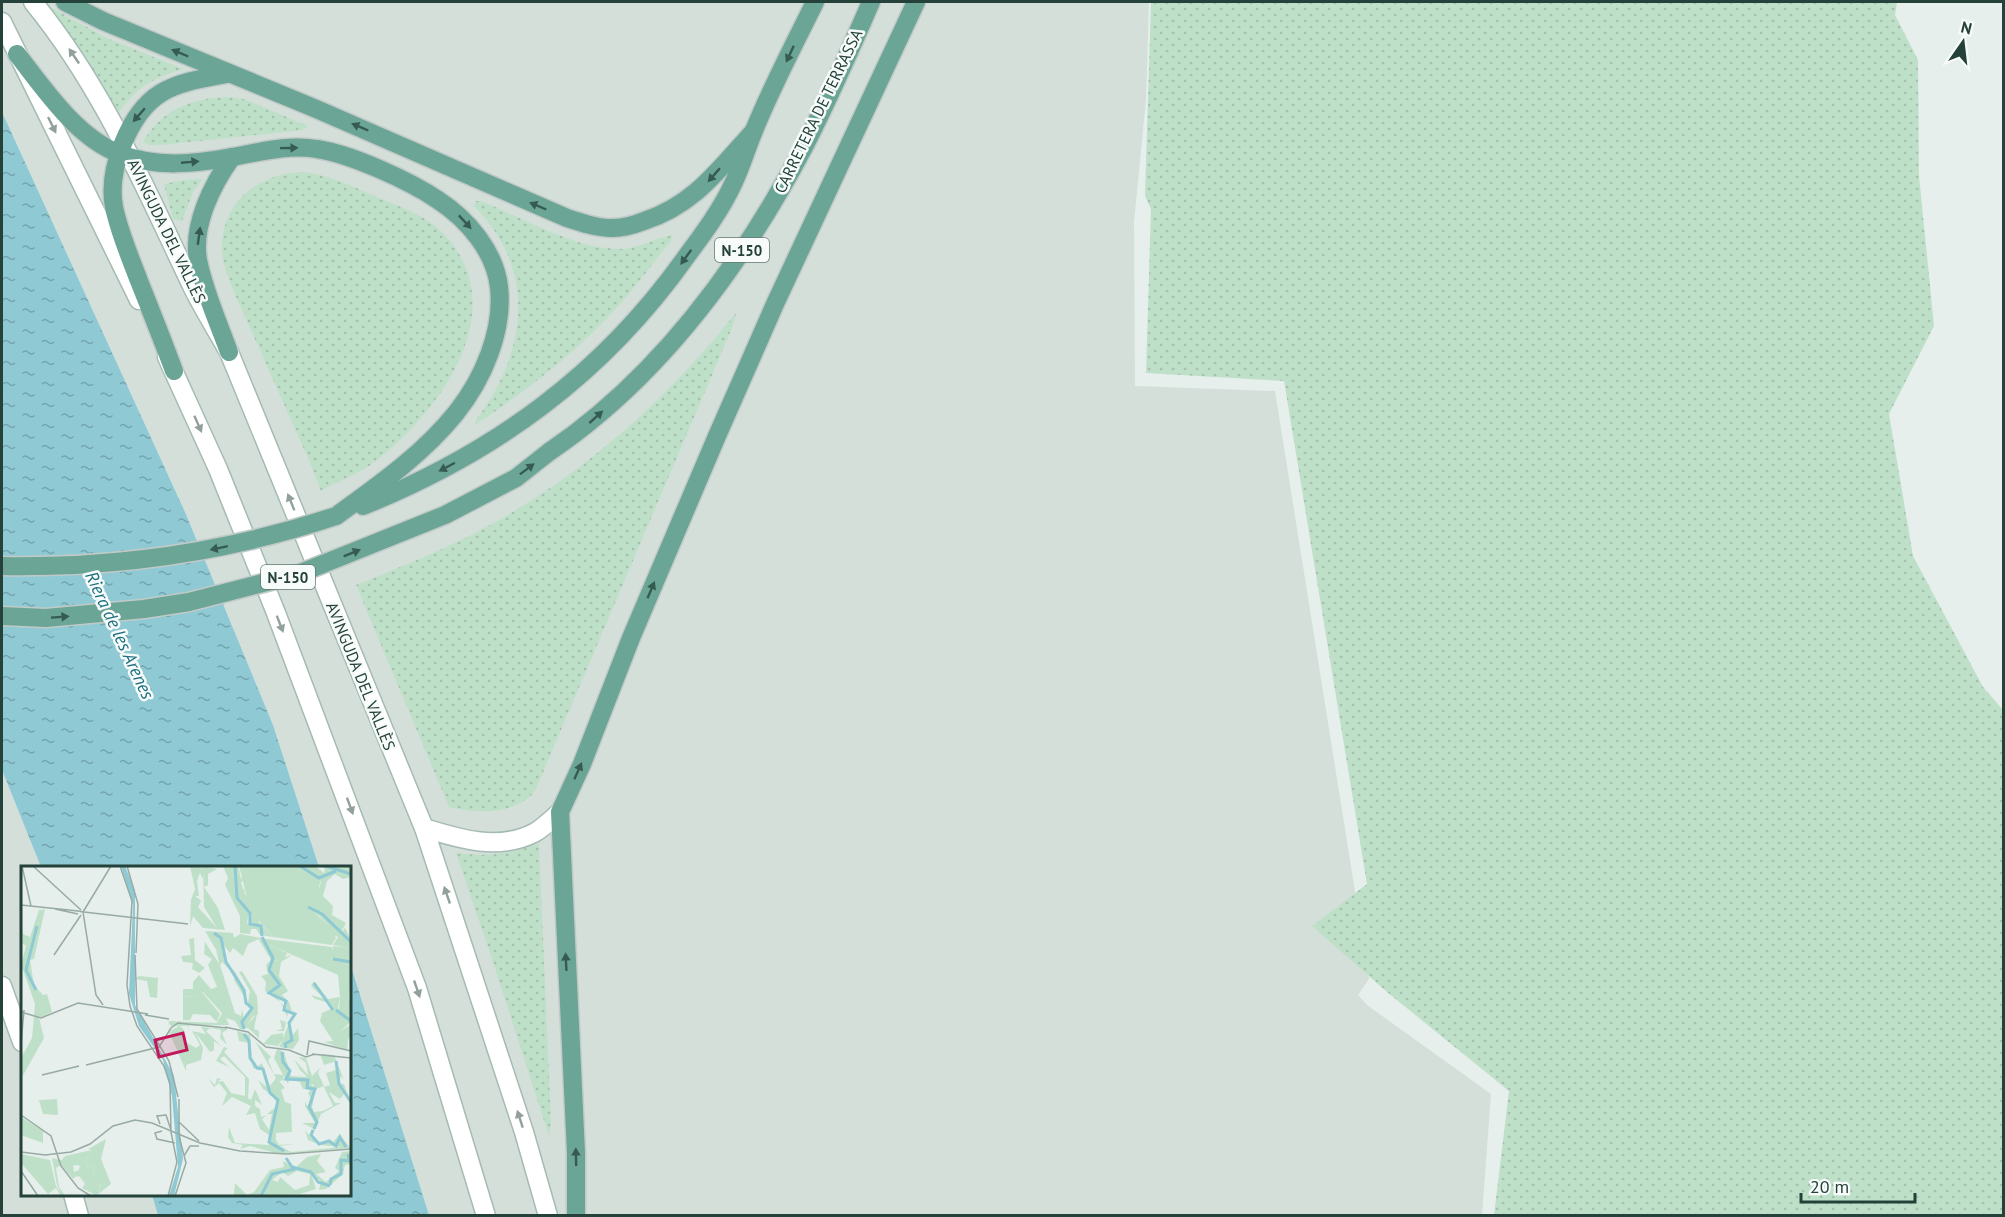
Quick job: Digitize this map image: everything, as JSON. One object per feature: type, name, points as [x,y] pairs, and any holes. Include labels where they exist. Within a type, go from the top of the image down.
[{"type":"main road","name":"AVINGUDA DEL VALLÈS","points":[[33,2],[78,62],[102,100],[125,152],[194,290],[229,352],[424,828],[520,1120],[548,1215]]},
{"type":"main road","points":[[65,2],[103,21],[227,74],[314,108],[567,218],[596,227],[629,226],[668,213],[686,202],[707,183],[753,132]]},
{"type":"main road","name":"N-150","points":[[2,566],[71,565],[188,554],[286,533],[336,516],[427,478],[515,426],[569,385],[607,352],[675,272],[705,230],[733,185],[753,132],[815,2]]},
{"type":"main road","name":"CARRETERA DE TERRASSA","points":[[2,616],[46,618],[144,609],[189,602],[298,574],[445,515],[516,478],[581,431],[628,389],[660,357],[731,268],[805,146],[871,2]]},
{"type":"main road","points":[[424,828],[458,838],[487,843],[511,840],[535,832],[560,812],[582,764],[631,638],[775,304],[916,2]]},
{"type":"main road","points":[[2,22],[174,371],[218,469],[276,613],[413,977],[486,1215]]},
{"type":"main road","points":[[17,54],[71,120],[107,148],[125,152],[147,162],[167,164],[232,157],[262,150],[290,147],[317,149],[346,156],[424,190],[450,208],[468,225],[482,244],[492,263],[499,285],[498,323],[484,368],[456,413],[405,464],[336,516]]},
{"type":"main road","points":[[174,371],[123,238],[114,206],[113,183],[125,152],[132,122],[145,108],[161,93],[187,82],[227,74]]},
{"type":"main road","points":[[229,352],[203,279],[197,243],[200,223],[208,199],[218,177],[232,157]]},
{"type":"main road","points":[[560,812],[576,1153],[576,1215]]},
{"type":"main road","points":[[2,986],[21,1038]]},
{"type":"main road","points":[[74,1196],[79,1215]]},
{"type":"shaded area","points":[[2,2],[1149,2],[1146,100],[1134,222],[1135,386],[1275,391],[1369,979],[1358,995],[1367,1005],[1491,1094],[1482,1215],[429,1215],[351,966],[351,866],[319,866],[273,725],[185,512],[2,112]]},
{"type":"shaded area","points":[[2,770],[41,866],[21,866],[21,1196],[152,1196],[158,1215],[2,1215]]},
{"type":"green space","points":[[1151,2],[1897,2],[1895,15],[1918,60],[1919,176],[1934,326],[1889,414],[1913,556],[1983,687],[2003,710],[2003,1215],[1494,1215],[1509,1091],[1387,992],[1312,926],[1367,884],[1284,381],[1146,373],[1151,209],[1145,196]]},
{"type":"green space","points":[[50,7],[107,38],[183,69],[146,85],[118,114],[99,78]]},
{"type":"green space","points":[[227,97],[244,99],[308,126],[303,130],[161,145],[149,145],[143,142],[159,122],[178,108],[201,100]]},
{"type":"green space","points":[[303,172],[344,183],[408,210],[430,222],[443,233],[463,262],[472,293],[471,325],[461,356],[445,386],[424,414],[401,439],[371,465],[321,491],[233,290],[222,254],[223,232],[228,217],[246,193],[272,178]]},
{"type":"green space","points":[[203,179],[193,192],[182,221],[173,219],[164,184]]},
{"type":"green space","points":[[476,201],[481,201],[568,239],[605,248],[629,248],[672,235],[671,241],[631,291],[591,334],[543,376],[474,426],[503,375],[517,329],[518,307],[517,285],[511,264],[503,244],[474,206]]},
{"type":"green space","points":[[736,313],[732,328],[535,791],[517,805],[495,811],[472,811],[449,807],[356,585],[478,532],[548,490],[635,421],[688,369]]},
{"type":"green space","points":[[539,844],[551,1122],[549,1136],[456,853],[498,854]]},
{"type":"water","name":"Riera de les Arenes","points":[[2,112],[185,512],[273,725],[319,866],[41,866],[2,770]]},
{"type":"water","points":[[351,966],[429,1215],[158,1215],[152,1196],[351,1196]]}]
